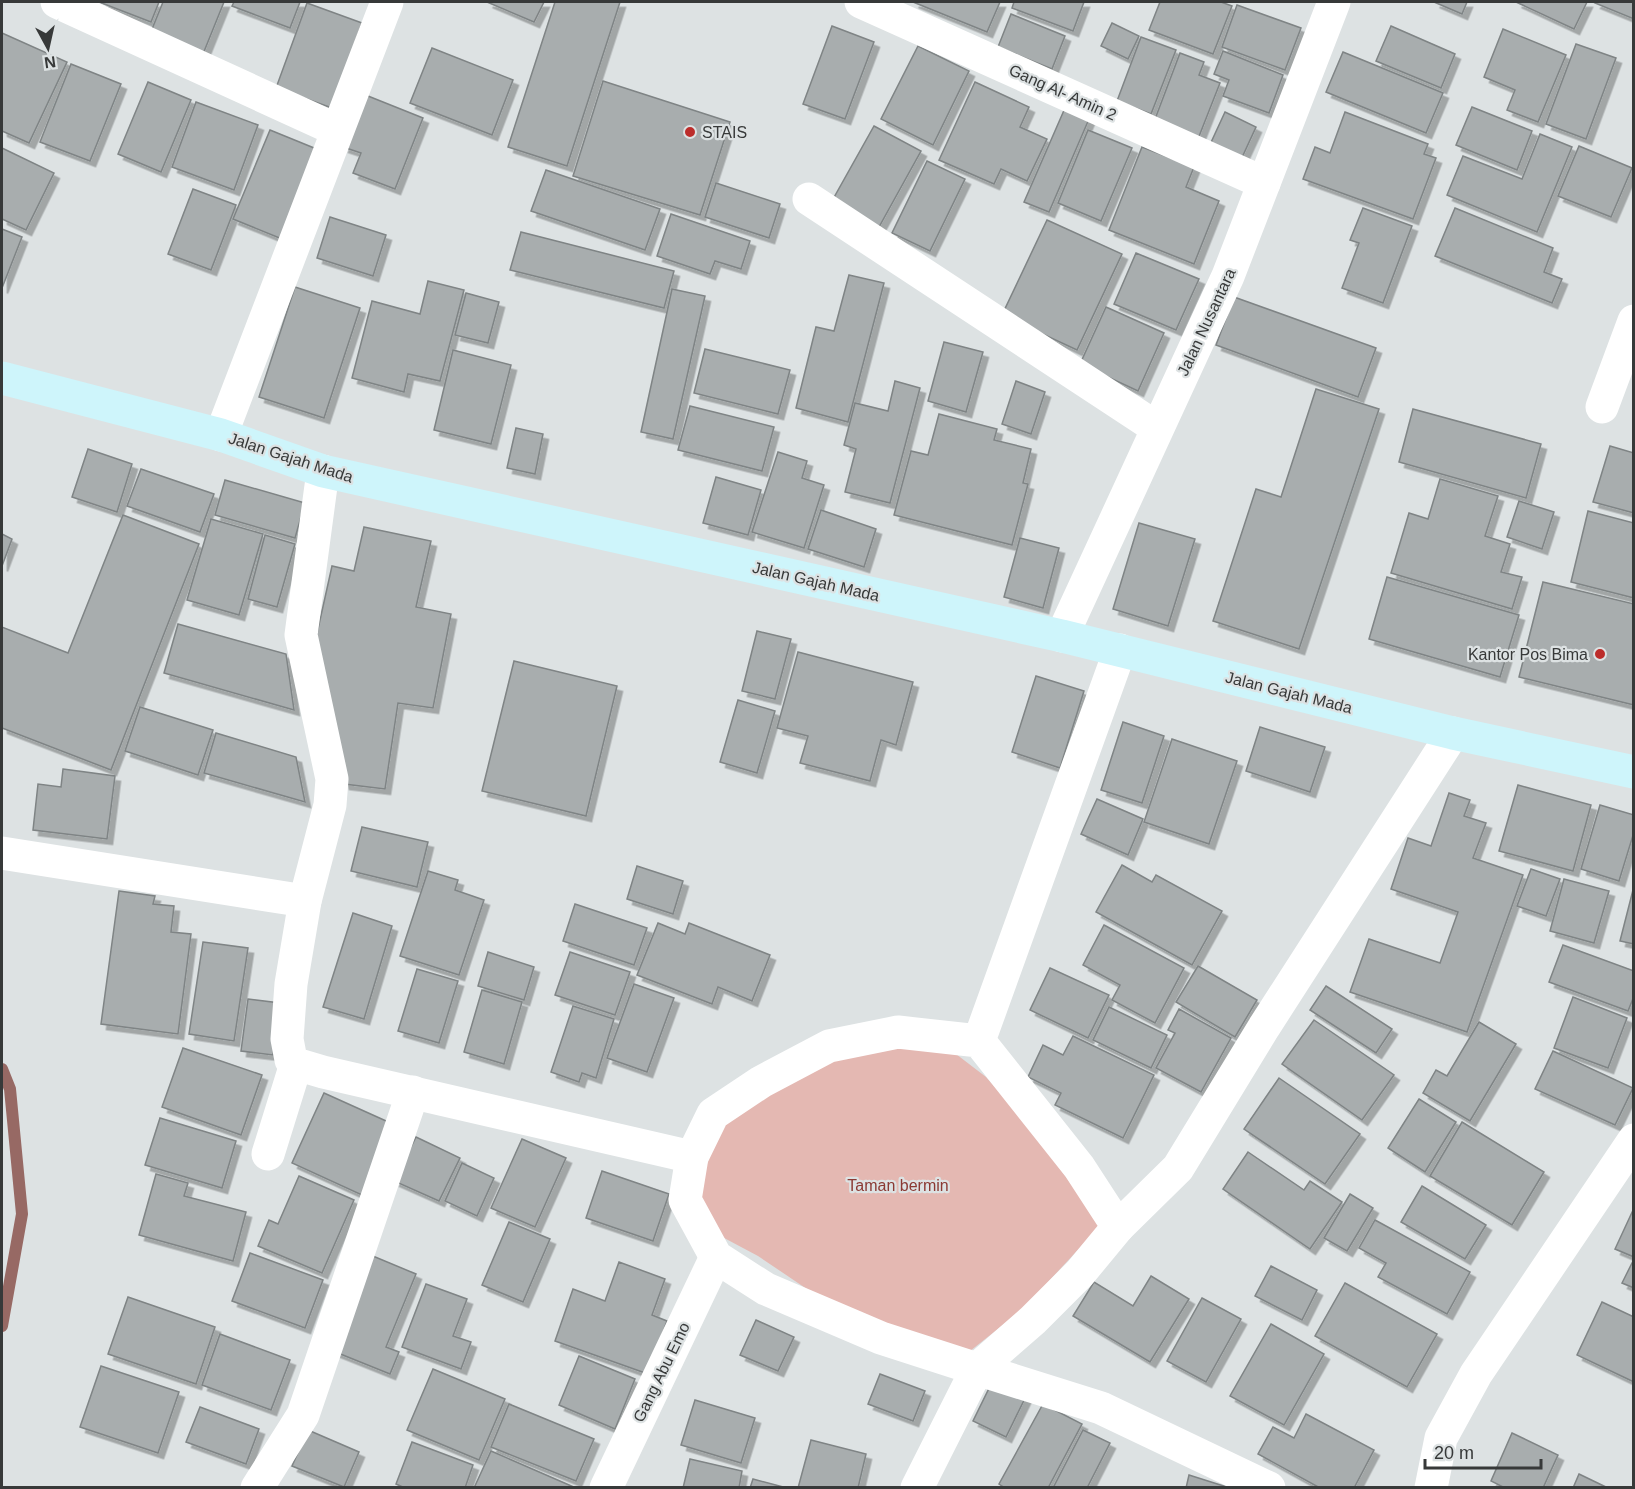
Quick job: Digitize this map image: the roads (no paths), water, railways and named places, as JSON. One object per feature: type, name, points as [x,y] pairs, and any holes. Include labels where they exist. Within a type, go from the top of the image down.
[{"type":"main road","name":"Jalan Gajah Mada","points":[[2,378],[221,435],[323,471],[1062,636],[1453,733],[1634,772]]},
{"type":"street","points":[[57,2],[337,130]]},
{"type":"street","points":[[221,435],[387,2]]},
{"type":"street","name":"Gang Al- Amin 2","points":[[861,2],[1264,183]]},
{"type":"street","name":"Jalan Nusantara","points":[[1062,636],[1228,276],[1334,2]]},
{"type":"street","points":[[809,199],[1157,428]]},
{"type":"street","points":[[1602,407],[1634,321]]},
{"type":"street","points":[[323,471],[301,635],[332,779],[330,805],[304,901],[291,984],[287,1040],[291,1060],[296,1064],[692,1157]]},
{"type":"street","points":[[979,1041],[1120,650]]},
{"type":"street","points":[[916,1488],[977,1369],[1033,1320],[1072,1281],[1118,1227],[1178,1168],[1264,1026],[1453,733]]},
{"type":"street","points":[[2,853],[304,901]]},
{"type":"street","points":[[1118,1227],[1079,1167],[979,1041],[898,1032],[828,1046],[761,1082],[713,1114],[692,1157],[685,1200],[716,1257],[766,1289],[881,1338],[1101,1408],[1269,1488]]},
{"type":"street","points":[[268,1154],[296,1064]]},
{"type":"street","points":[[257,1488],[303,1415],[413,1092]]},
{"type":"street","points":[[1431,1488],[1441,1438],[1476,1374],[1633,1141]]},
{"type":"street","name":"Gang Abu Emo","points":[[606,1488],[716,1257]]},
{"type":"waterway","points":[[2,1069],[10,1089],[22,1214],[2,1326]]},
{"type":"place","name":"STAIS","points":[[690,132]]},
{"type":"place","name":"Kantor Pos Bima","points":[[1600,654]]},
{"type":"park label","name":"Taman bermin","points":[[898,1185]]}]
